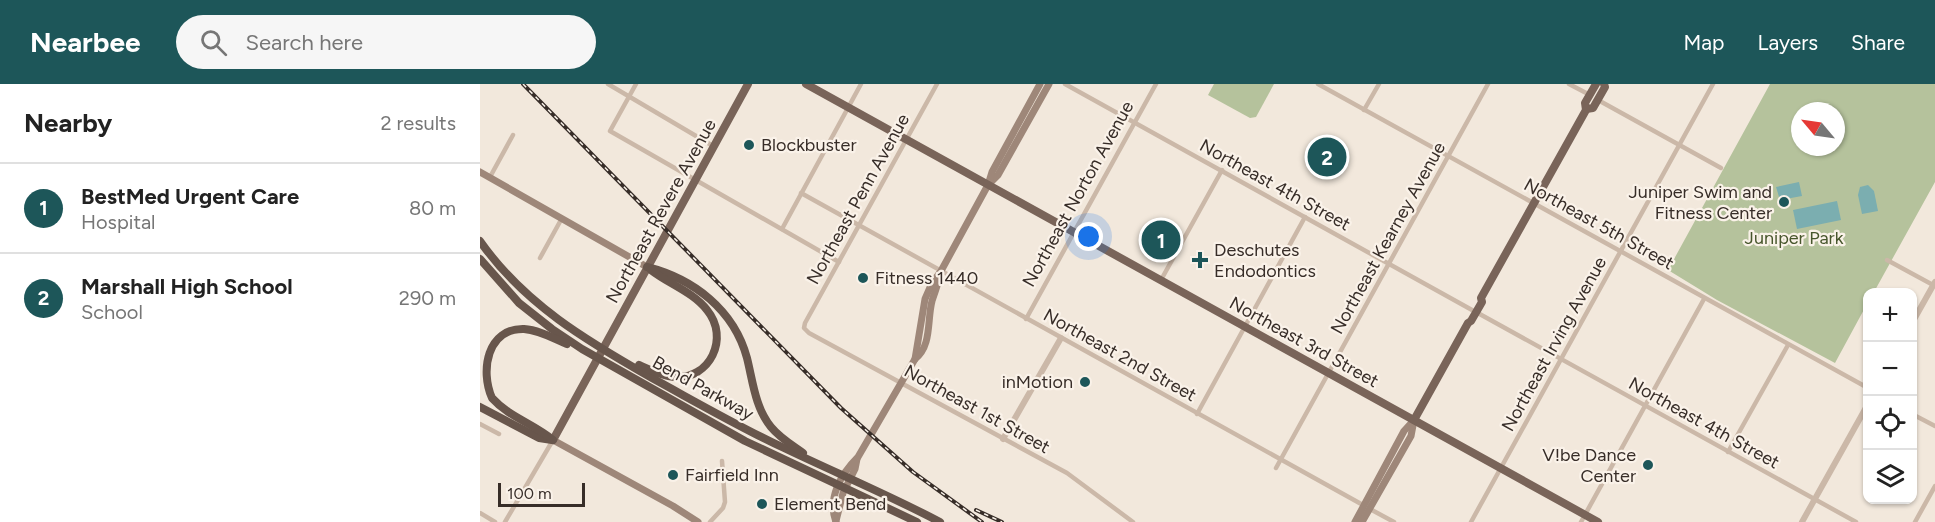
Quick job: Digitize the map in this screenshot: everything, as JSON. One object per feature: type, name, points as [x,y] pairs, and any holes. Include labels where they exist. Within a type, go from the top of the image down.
[{"type":"highway","name":"Bend Parkway","points":[[480,241],[504,272],[527,295],[560,322],[618,359],[748,430],[940,522]]},
{"type":"highway","name":"Bend Parkway","points":[[480,259],[519,303],[583,350],[735,435],[916,522]]},
{"type":"highway","points":[[618,359],[660,375],[686,376],[706,366],[718,345],[716,327],[708,311],[688,293],[662,279],[647,267]]},
{"type":"highway","points":[[647,267],[667,272],[699,290],[722,310],[740,338],[756,400],[763,414],[778,435],[819,464]]},
{"type":"highway","points":[[553,440],[492,399],[481,377],[484,356],[488,347],[501,335],[520,329],[538,332],[583,350]]},
{"type":"highway","points":[[480,407],[539,438],[553,440]]},
{"type":"main road","name":"Northeast Revere Avenue","points":[[553,440],[748,84]]},
{"type":"main road","name":"Northeast 3rd Street","points":[[806,84],[1501,468],[1583,518],[1598,522]]},
{"type":"main road","points":[[836,521],[844,484],[915,359],[921,354],[926,341],[932,302],[941,270],[1040,84]]},
{"type":"main road","points":[[988,185],[998,175],[1048,84]]},
{"type":"main road","points":[[1362,522],[1404,431],[1414,420],[1474,311],[1478,299],[1481,298],[1534,204],[1586,109],[1585,103],[1596,84]]},
{"type":"main road","points":[[1586,109],[1593,108],[1605,87],[1604,84]]},
{"type":"main road","points":[[480,172],[647,267]]},
{"type":"main road","points":[[553,440],[698,522]]},
{"type":"main road","points":[[1355,522],[1367,507]]},
{"type":"street","points":[[608,84],[713,146]]},
{"type":"street","points":[[636,84],[610,131],[839,262]]},
{"type":"street","points":[[782,229],[861,84]]},
{"type":"street","name":"Northeast Penn Avenue","points":[[804,328],[936,84]]},
{"type":"street","name":"Northeast 4th Street","points":[[1065,84],[1856,522]]},
{"type":"street","name":"Northeast Norton Avenue","points":[[1026,319],[1156,84]]},
{"type":"street","name":"Northeast 5th Street","points":[[1318,84],[1863,385]]},
{"type":"street","points":[[1364,110],[1379,84]]},
{"type":"street","name":"Northeast Kearney Avenue","points":[[1276,468],[1488,84]]},
{"type":"street","points":[[1569,84],[1590,95]]},
{"type":"street","name":"Northeast Irving Avenue","points":[[1471,522],[1713,84]]},
{"type":"street","points":[[1598,100],[1721,168]]},
{"type":"street","points":[[490,177],[513,135]]},
{"type":"street","points":[[1161,280],[1222,170]]},
{"type":"street","name":"Northeast 2nd Street","points":[[801,193],[1394,522]]},
{"type":"street","points":[[1197,414],[1305,217]]},
{"type":"street","points":[[540,258],[562,218]]},
{"type":"street","points":[[1887,261],[1934,285],[1917,314]]},
{"type":"street","points":[[1583,518],[1704,299]]},
{"type":"street","name":"Northeast 1st Street","points":[[804,328],[808,333],[1067,473],[1132,522]]},
{"type":"street","points":[[1003,439],[1061,338]]},
{"type":"street","points":[[1728,452],[1788,345]]},
{"type":"street","points":[[1802,522],[1863,413]]},
{"type":"street","points":[[1917,417],[1935,426]]},
{"type":"street","points":[[480,424],[499,434]]},
{"type":"street","points":[[505,522],[553,440]]},
{"type":"street","points":[[710,522],[723,508],[725,502],[722,461]]},
{"type":"street","points":[[1915,522],[1935,486]]},
{"type":"street","points":[[481,522],[482,515],[495,522]]},
{"type":"green space","points":[[1214,84],[1274,84],[1256,117],[1250,118],[1208,95]]},
{"type":"green space","name":"Juniper Park","points":[[1770,84],[1935,84],[1935,182],[1876,288],[1863,288],[1863,311],[1835,363],[1717,300],[1668,270]]},
{"type":"water","points":[[1799,182],[1802,196],[1780,200],[1776,187]]},
{"type":"water","points":[[1868,185],[1874,191],[1878,211],[1862,214],[1858,195],[1860,187]]},
{"type":"water","points":[[1837,201],[1841,220],[1797,229],[1793,210]]},
{"type":"railway","points":[[523,84],[841,408],[913,472],[982,522]]},
{"type":"railway","points":[[976,510],[1002,522]]},
{"type":"place","name":"Blockbuster","points":[[749,145]]},
{"type":"place","name":"Marshall High School","points":[[1327,157]]},
{"type":"place","name":"Juniper Swim and Fitness Center","points":[[1784,202]]},
{"type":"place","name":"BestMed Urgent Care","points":[[1161,240]]},
{"type":"place","name":"Deschutes Endodontics","points":[[1200,260]]},
{"type":"place","name":"Fitness 1440","points":[[863,278]]},
{"type":"place","name":"inMotion","points":[[1085,382]]},
{"type":"place","name":"V!be Dance Center","points":[[1648,465]]},
{"type":"place","name":"Fairfield Inn","points":[[673,475]]},
{"type":"place","name":"Element Bend","points":[[762,504]]}]
